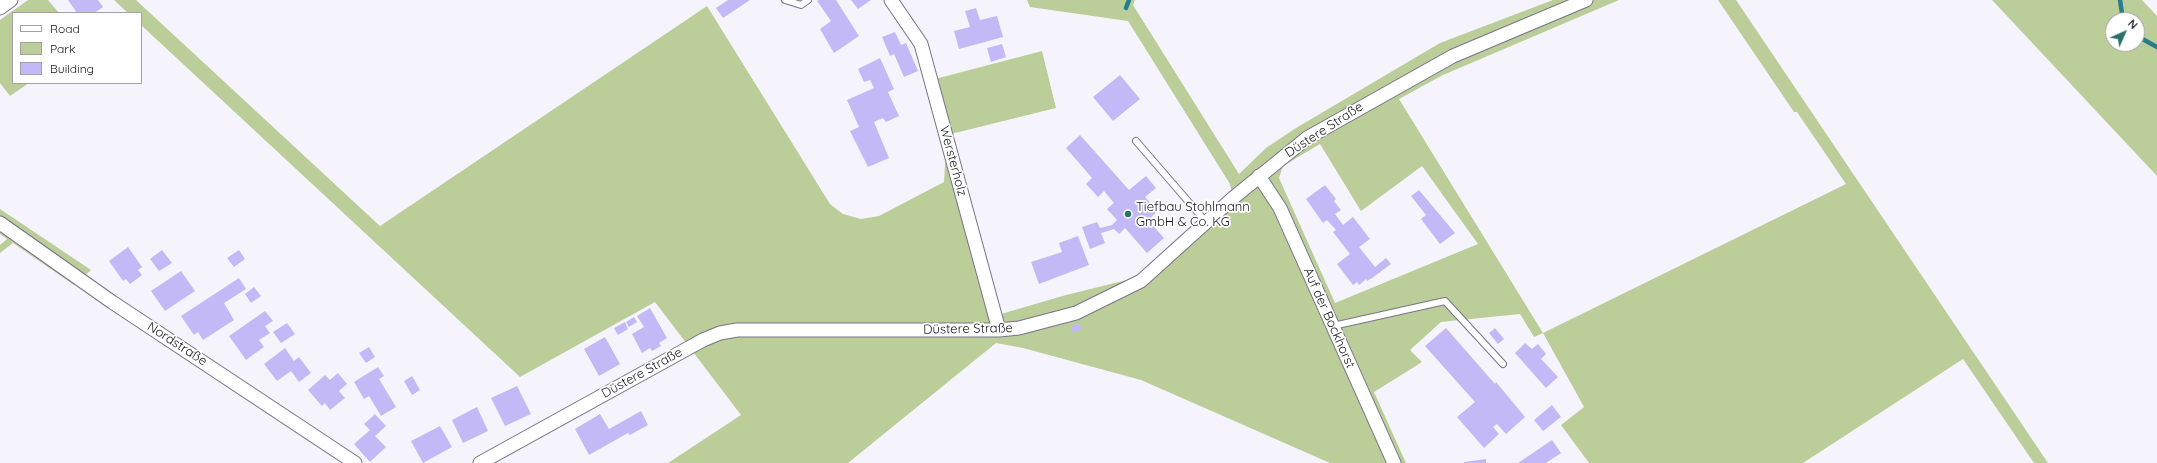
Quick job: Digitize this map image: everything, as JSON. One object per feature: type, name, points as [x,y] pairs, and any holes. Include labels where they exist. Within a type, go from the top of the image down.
[{"type":"street","points":[[0,8],[11,0]]},
{"type":"street","name":"Wersterholz","points":[[891,0],[921,44],[999,330]]},
{"type":"street","name":"Düstere Straße","points":[[480,463],[703,340],[720,333],[736,330],[999,330],[1019,328],[1076,313],[1141,281],[1259,176],[1307,138],[1452,56],[1586,0]]},
{"type":"street","name":"Auf der Bockhorst","points":[[1259,176],[1280,208],[1394,463]]},
{"type":"street","name":"Nordstraße","points":[[0,223],[112,302],[355,463]]},
{"type":"lane","points":[[785,0],[801,5],[808,0]]},
{"type":"lane","points":[[1136,141],[1206,222]]},
{"type":"lane","points":[[1333,326],[1444,301],[1503,364]]},
{"type":"green space","points":[[28,0],[48,0],[58,12],[12,12],[12,84],[28,84],[10,96],[0,83],[0,20]]},
{"type":"green space","points":[[114,0],[136,0],[380,226],[707,6],[830,204],[843,214],[861,219],[879,216],[944,182],[947,135],[1001,314],[1066,295],[1139,277],[1232,194],[1230,184],[1128,21],[1030,7],[1027,0],[1135,0],[1133,5],[1239,174],[1266,148],[1296,128],[1440,43],[1553,0],[1619,0],[1443,75],[1399,99],[1543,333],[1534,337],[1520,314],[1441,322],[1410,350],[1422,362],[1374,392],[1406,463],[1330,463],[1141,380],[1023,348],[996,343],[848,463],[668,463],[741,415],[655,302],[520,377],[142,26],[142,12],[127,12]],"holes":[[[1320,144],[1361,211],[1422,166],[1478,244],[1335,303],[1279,178],[1283,166]]]},
{"type":"green space","points":[[1718,0],[1736,0],[2048,463],[2034,463],[1963,359],[1803,463],[1589,463],[1561,425],[1584,407],[1543,333],[1846,184],[1797,112],[1794,112]]},
{"type":"green space","points":[[1992,0],[2142,0],[2157,16],[2157,176]]},
{"type":"green space","points":[[1042,51],[1056,108],[947,135],[935,79]]},
{"type":"green space","points":[[0,209],[91,270],[74,285],[13,243],[0,253],[0,245],[7,239],[0,234]]},
{"type":"building","points":[[68,0],[98,0],[103,7],[96,12],[76,12]]},
{"type":"building","points":[[728,0],[750,0],[723,18],[716,8]]},
{"type":"building","points":[[836,0],[859,36],[834,53],[820,29],[831,21],[817,1]]},
{"type":"building","points":[[851,0],[871,0],[858,9]]},
{"type":"building","points":[[976,8],[980,20],[997,16],[1003,37],[959,49],[954,31],[970,27],[965,11]]},
{"type":"building","points":[[895,32],[901,45],[906,43],[918,71],[904,77],[894,54],[890,56],[882,37]]},
{"type":"building","points":[[1002,44],[1006,57],[991,62],[987,48]]},
{"type":"building","points":[[880,58],[894,89],[888,92],[899,116],[886,122],[883,118],[874,122],[889,158],[868,167],[850,131],[859,127],[847,100],[874,88],[870,80],[864,82],[858,69]]},
{"type":"building","points":[[1120,75],[1140,99],[1113,121],[1093,97]]},
{"type":"building","points":[[1080,135],[1129,190],[1146,176],[1156,188],[1145,197],[1158,211],[1148,220],[1164,238],[1147,253],[1125,228],[1119,234],[1114,229],[1101,233],[1105,243],[1090,249],[1082,227],[1097,222],[1100,228],[1112,225],[1117,220],[1107,209],[1114,203],[1104,191],[1098,197],[1086,184],[1092,178],[1066,148]]},
{"type":"building","points":[[1325,185],[1336,199],[1334,201],[1341,210],[1335,214],[1343,225],[1353,217],[1370,239],[1359,247],[1375,267],[1386,258],[1391,264],[1372,278],[1367,281],[1366,279],[1359,285],[1357,282],[1353,285],[1337,264],[1350,254],[1333,232],[1336,230],[1327,220],[1323,223],[1306,199]]},
{"type":"building","points":[[1419,190],[1455,233],[1440,244],[1421,219],[1426,215],[1411,196]]},
{"type":"building","points":[[1078,236],[1089,265],[1039,284],[1031,262],[1062,252],[1059,243]]},
{"type":"building","points":[[128,247],[142,267],[138,270],[142,275],[130,284],[126,279],[123,281],[109,261]]},
{"type":"building","points":[[162,250],[172,263],[159,271],[150,259]]},
{"type":"building","points":[[239,250],[245,259],[234,267],[227,258]]},
{"type":"building","points":[[181,271],[195,291],[165,311],[151,291]]},
{"type":"building","points":[[239,278],[246,289],[224,303],[234,320],[203,340],[198,332],[194,335],[181,316]]},
{"type":"building","points":[[254,287],[261,296],[251,303],[245,294]]},
{"type":"building","points":[[650,308],[667,338],[659,343],[661,346],[652,351],[650,348],[642,353],[632,334],[644,327],[637,316]]},
{"type":"building","points":[[265,311],[273,321],[265,326],[270,333],[259,340],[264,347],[246,360],[229,336]]},
{"type":"building","points":[[634,317],[637,322],[629,327],[626,322]]},
{"type":"building","points":[[625,322],[628,329],[618,335],[614,328]]},
{"type":"building","points":[[287,323],[295,334],[281,343],[273,332]]},
{"type":"building","points":[[1079,323],[1082,329],[1073,333],[1070,327]]},
{"type":"building","points":[[1446,328],[1495,384],[1496,382],[1525,417],[1506,434],[1497,424],[1493,427],[1499,434],[1484,448],[1457,417],[1475,402],[1425,346]]},
{"type":"building","points":[[1495,328],[1504,339],[1498,344],[1489,333]]},
{"type":"building","points":[[605,337],[620,364],[599,376],[584,349]]},
{"type":"building","points":[[1525,343],[1532,349],[1538,344],[1546,354],[1541,359],[1558,377],[1546,388],[1515,353]]},
{"type":"building","points":[[369,347],[375,357],[366,363],[359,353]]},
{"type":"building","points":[[285,348],[294,361],[299,357],[311,373],[299,382],[291,371],[277,381],[264,364]]},
{"type":"building","points":[[378,367],[384,376],[379,379],[396,407],[381,416],[369,396],[364,399],[354,382]]},
{"type":"building","points":[[338,373],[347,384],[339,391],[345,398],[330,410],[325,403],[322,406],[308,390],[325,375],[330,380]]},
{"type":"building","points":[[412,376],[420,390],[412,395],[404,381]]},
{"type":"building","points":[[517,386],[531,414],[505,426],[491,398]]},
{"type":"building","points":[[1552,405],[1561,417],[1543,431],[1534,420]]},
{"type":"building","points":[[477,407],[488,431],[463,443],[452,420]]},
{"type":"building","points":[[641,411],[648,425],[630,435],[628,433],[589,455],[575,429],[600,414],[609,429]]},
{"type":"building","points":[[375,414],[386,426],[375,436],[386,447],[370,462],[354,444],[370,430],[364,424]]},
{"type":"building","points":[[440,426],[452,447],[423,463],[411,441]]},
{"type":"building","points":[[1552,440],[1561,453],[1546,463],[1518,463]]},
{"type":"building","points":[[1486,459],[1486,463],[1464,463],[1464,462]]},
{"type":"waterway","points":[[1126,8],[1129,0]]},
{"type":"waterway","points":[[2120,0],[2122,12]]},
{"type":"waterway","points":[[2145,40],[2157,47]]},
{"type":"place","name":"Tiefbau Stohlmann GmbH & Co. KG","points":[[1128,214]]}]
